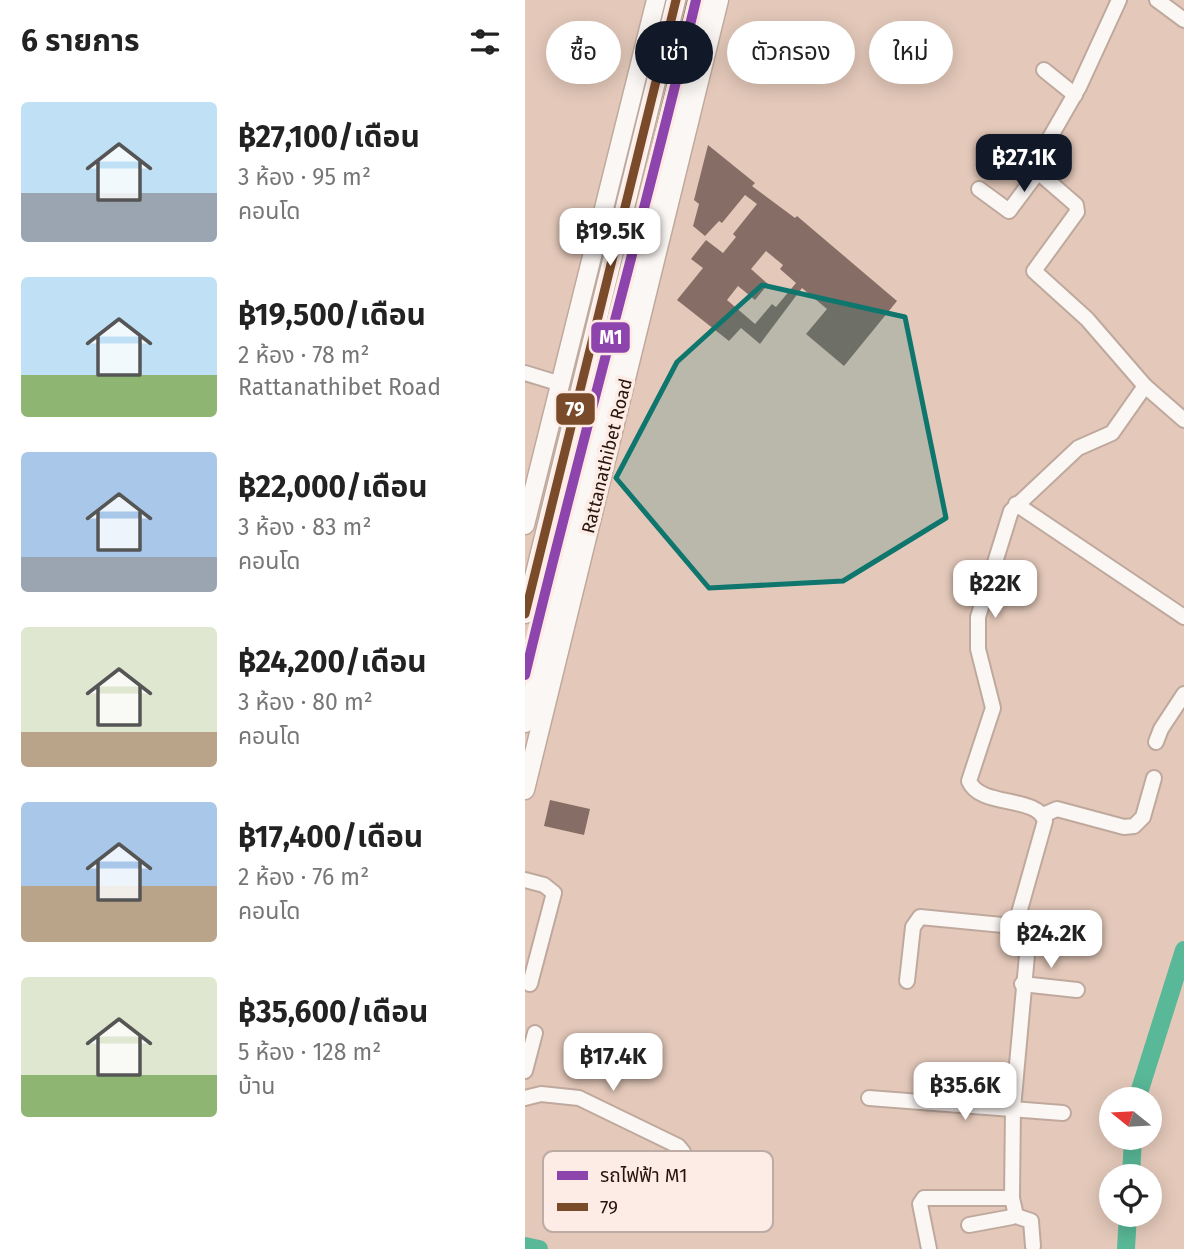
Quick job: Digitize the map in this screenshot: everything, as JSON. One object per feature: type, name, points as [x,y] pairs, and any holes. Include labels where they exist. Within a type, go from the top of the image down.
[{"type":"main road","points":[[629,191],[657,0]]},
{"type":"main road","points":[[525,525],[657,0]]},
{"type":"main road","points":[[525,612],[676,0]]},
{"type":"main road","name":"Rattanathibet Road","points":[[525,723],[702,0]]},
{"type":"main road","points":[[654,197],[718,0]]},
{"type":"main road","name":"Rattanathibet Road","points":[[525,790],[718,0]]},
{"type":"main road","points":[[525,755],[551,616]]},
{"type":"street","points":[[979,189],[1009,211],[1037,169],[1119,0]]},
{"type":"street","points":[[1157,0],[1184,20]]},
{"type":"street","points":[[1044,70],[1075,95]]},
{"type":"street","points":[[1006,162],[1027,177],[1037,169]]},
{"type":"street","points":[[1037,169],[1076,205],[1077,212],[1034,271],[1034,275],[1087,319],[1145,386],[1184,420]]},
{"type":"street","points":[[525,373],[561,384]]},
{"type":"street","points":[[1043,815],[1036,810],[977,792],[969,781],[993,708],[978,649],[978,617],[1007,521],[1016,504],[1078,448],[1112,433],[1145,386]]},
{"type":"street","points":[[1016,504],[1184,617]]},
{"type":"street","points":[[1156,742],[1161,729],[1184,694]]},
{"type":"street","points":[[1043,815],[1057,809],[1124,827],[1134,826],[1143,817],[1154,778]]},
{"type":"street","points":[[1013,1215],[1013,1108],[1022,984],[1028,944],[1019,913],[1044,831],[1043,815]]},
{"type":"street","points":[[525,880],[544,884],[554,893],[530,984]]},
{"type":"street","points":[[907,981],[913,927],[921,917],[1023,927]]},
{"type":"street","points":[[1022,984],[1077,990]]},
{"type":"street","points":[[525,1070],[535,1033]]},
{"type":"street","points":[[525,1098],[541,1094],[579,1098],[678,1146],[682,1151]]},
{"type":"street","points":[[869,1098],[1063,1113]]},
{"type":"street","points":[[929,1249],[920,1204],[924,1198],[1012,1198]]},
{"type":"street","points":[[969,1226],[1005,1221],[1013,1215]]},
{"type":"street","points":[[1013,1215],[1031,1221],[1033,1246]]},
{"type":"highlighted area","points":[[762,285],[905,317],[946,518],[843,581],[709,588],[616,478],[677,362]]},
{"type":"building","points":[[687,0],[690,0],[685,21],[682,21]]},
{"type":"building","points":[[667,84],[670,84],[637,218],[634,218]]},
{"type":"building","points":[[708,145],[755,183],[752,186],[795,218],[797,216],[897,301],[844,366],[806,334],[827,309],[802,288],[760,344],[741,328],[729,341],[677,300],[703,268],[691,259],[706,240],[723,253],[736,237],[733,234],[757,204],[745,195],[722,223],[719,221],[705,236],[693,226],[699,204],[694,200]],"holes":[[[766,251],[783,265],[780,269],[796,283],[776,307],[772,304],[755,324],[727,300],[738,286],[755,300],[768,284],[751,269]]]},
{"type":"building","points":[[550,800],[590,809],[584,835],[544,826]]},
{"type":"waterway","points":[[1141,1087],[1184,950]]},
{"type":"waterway","points":[[1132,1150],[1132,1164]]},
{"type":"waterway","points":[[1126,1249],[1127,1227]]},
{"type":"waterway","points":[[525,1246],[539,1249]]},
{"type":"metro line","name":"M1","points":[[525,675],[696,0]]},
{"type":"transit line","name":"79","points":[[525,614],[676,0]]}]
